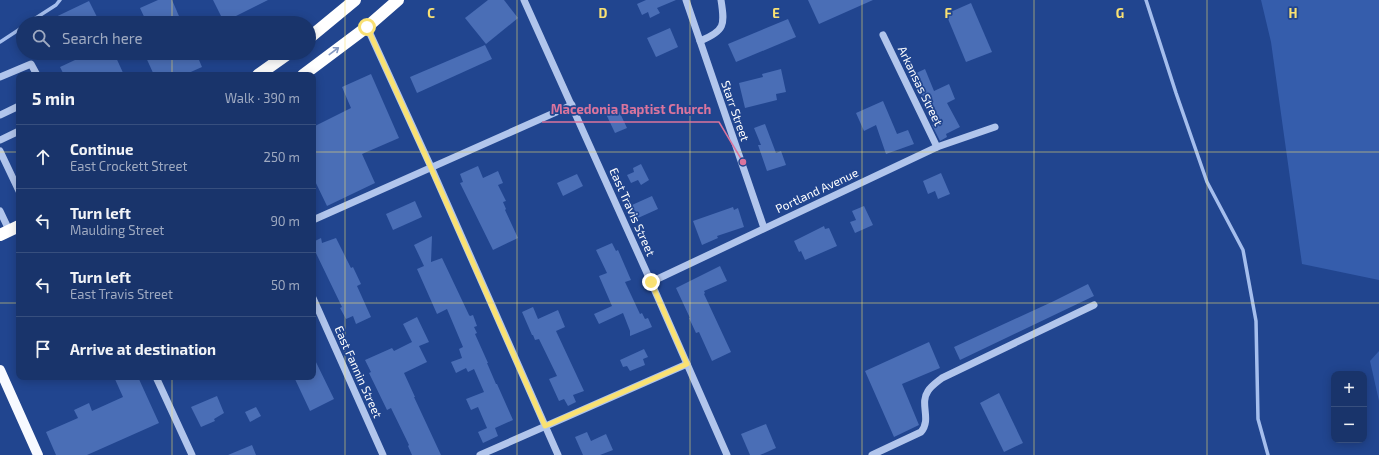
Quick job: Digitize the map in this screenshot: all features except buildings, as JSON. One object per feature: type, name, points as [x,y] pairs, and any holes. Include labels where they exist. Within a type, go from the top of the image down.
[{"type":"highway","points":[[316,33],[356,0]]},
{"type":"highway","points":[[307,72],[367,27],[398,0]]},
{"type":"highway","points":[[262,72],[279,60]]},
{"type":"main road","points":[[0,370],[38,455]]},
{"type":"street","name":"East Travis Street","points":[[524,0],[727,455]]},
{"type":"street","name":"Starr Street","points":[[686,0],[764,228]]},
{"type":"street","points":[[700,41],[717,32],[721,27],[723,20],[721,0]]},
{"type":"street","points":[[367,27],[558,455]]},
{"type":"street","name":"Arkansas Street","points":[[883,35],[937,147]]},
{"type":"street","points":[[0,78],[31,64],[35,72]]},
{"type":"street","points":[[316,219],[572,105]]},
{"type":"street","points":[[0,114],[16,107]]},
{"type":"street","name":"Portland Avenue","points":[[651,282],[937,147],[995,127]]},
{"type":"street","points":[[0,140],[16,132]]},
{"type":"street","points":[[0,151],[16,185]]},
{"type":"street","points":[[0,211],[9,230]]},
{"type":"street","name":"East Fannin Street","points":[[316,305],[383,455]]},
{"type":"street","points":[[872,455],[921,432],[925,427],[926,420],[924,401],[927,392],[942,378],[1094,305]]},
{"type":"street","points":[[480,455],[687,364]]},
{"type":"street","points":[[157,380],[192,455]]},
{"type":"shaded area","points":[[1261,0],[1379,0],[1379,280],[1302,264],[1271,42]]},
{"type":"shaded area","points":[[1379,351],[1379,401],[1370,361]]},
{"type":"waterway","points":[[39,16],[56,5],[60,0]]},
{"type":"waterway","points":[[1146,0],[1207,182],[1243,250],[1256,321],[1258,419],[1268,455]]},
{"type":"waterway","points":[[0,42],[16,32]]},
{"type":"place","name":"Macedonia Baptist Church","points":[[743,162]]},
{"type":"route","points":[[367,27],[545,426],[687,364],[651,282]]}]
